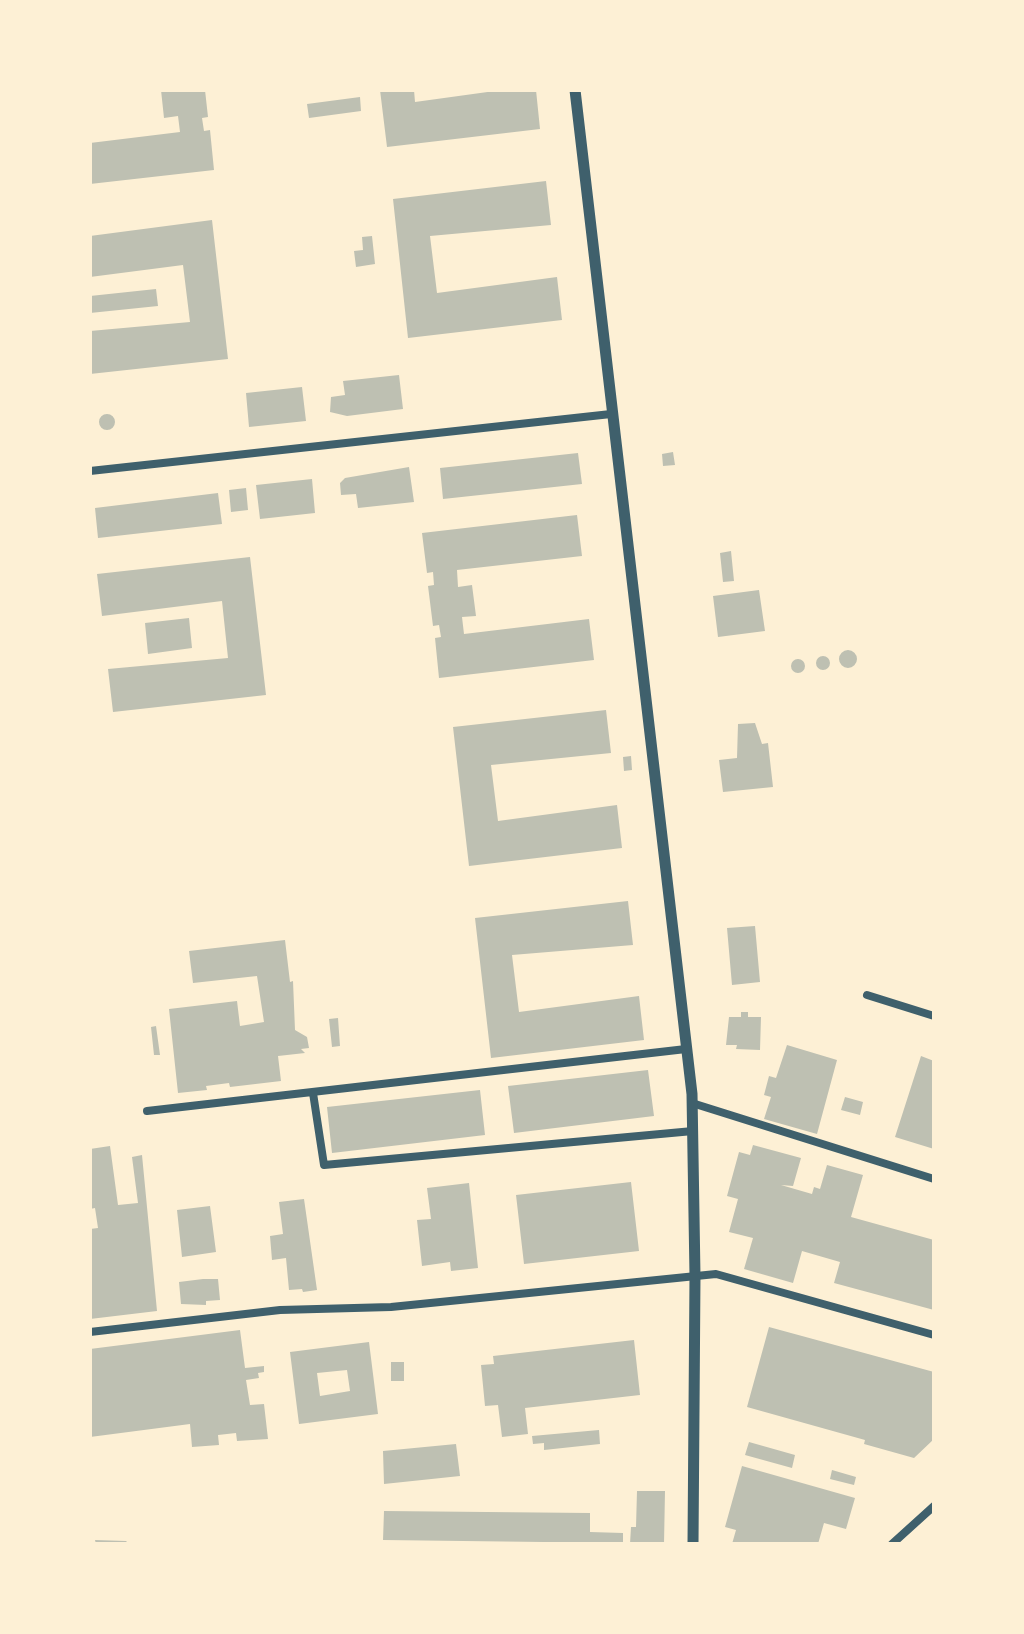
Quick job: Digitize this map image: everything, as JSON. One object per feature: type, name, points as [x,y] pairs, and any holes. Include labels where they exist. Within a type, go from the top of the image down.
[{"type":"street","points":[[575,90],[692,1103],[695,1276],[693,1544]]},
{"type":"street","points":[[90,471],[611,414]]},
{"type":"street","points":[[867,995],[934,1016]]},
{"type":"street","points":[[147,1111],[686,1049]]},
{"type":"street","points":[[313,1093],[324,1165],[693,1131]]},
{"type":"street","points":[[692,1103],[934,1179]]},
{"type":"street","points":[[90,1332],[280,1310],[391,1307],[716,1274],[934,1335]]},
{"type":"street","points":[[892,1544],[930,1515],[934,1506]]},
{"type":"building","points":[[161,90],[205,90],[208,117],[202,118],[204,131],[210,130],[214,170],[90,184],[90,143],[180,132],[178,116],[164,118]]},
{"type":"building","points":[[380,90],[414,90],[415,102],[502,90],[536,90],[540,129],[387,147]]},
{"type":"building","points":[[360,97],[361,111],[309,118],[307,104]]},
{"type":"building","points":[[546,181],[551,225],[430,236],[437,293],[557,277],[562,320],[408,338],[393,199]]},
{"type":"building","points":[[212,220],[228,359],[90,374],[90,331],[190,322],[183,265],[90,277],[90,236]]},
{"type":"building","points":[[372,236],[375,264],[356,267],[354,251],[363,250],[362,237]]},
{"type":"building","points":[[156,289],[158,306],[90,313],[90,296]]},
{"type":"building","points":[[399,375],[403,409],[347,416],[330,412],[331,397],[345,395],[343,381]]},
{"type":"building","points":[[302,387],[306,421],[249,427],[246,393]]},
{"type":"building","points":[[104,414],[110,414],[115,422],[113,428],[104,430],[99,425],[99,419]]},
{"type":"building","points":[[673,452],[675,465],[663,466],[662,454]]},
{"type":"building","points":[[578,453],[582,484],[443,499],[440,468]]},
{"type":"building","points":[[409,467],[414,502],[358,508],[356,494],[341,495],[340,483],[345,478]]},
{"type":"building","points":[[312,479],[315,513],[260,519],[256,485]]},
{"type":"building","points":[[246,488],[248,510],[231,512],[229,490]]},
{"type":"building","points":[[218,493],[222,524],[98,538],[95,508]]},
{"type":"building","points":[[577,515],[582,556],[457,570],[458,587],[472,585],[476,616],[462,617],[464,634],[589,619],[594,660],[439,678],[435,638],[441,637],[439,625],[433,626],[428,586],[434,585],[433,572],[427,573],[422,533]]},
{"type":"building","points":[[731,551],[734,581],[723,582],[720,553]]},
{"type":"building","points":[[250,557],[266,695],[113,712],[108,669],[228,658],[222,601],[102,616],[97,574]]},
{"type":"building","points":[[759,590],[765,631],[718,637],[713,596]]},
{"type":"building","points":[[189,618],[192,648],[148,654],[145,623]]},
{"type":"building","points":[[848,650],[857,659],[848,668],[839,659]]},
{"type":"building","points":[[823,656],[830,663],[823,670],[816,663]]},
{"type":"building","points":[[798,659],[805,666],[798,673],[791,666]]},
{"type":"building","points":[[606,710],[611,753],[491,765],[498,821],[617,805],[622,848],[469,866],[453,727]]},
{"type":"building","points":[[755,723],[762,744],[768,743],[773,787],[723,792],[719,760],[737,758],[738,724]]},
{"type":"building","points":[[631,756],[632,770],[624,771],[623,757]]},
{"type":"building","points":[[628,901],[633,945],[512,955],[519,1012],[639,996],[644,1040],[491,1058],[475,918]]},
{"type":"building","points":[[755,926],[760,982],[732,985],[727,928]]},
{"type":"building","points":[[285,940],[290,982],[293,981],[295,1030],[307,1037],[309,1048],[301,1049],[305,1053],[278,1056],[281,1081],[230,1087],[229,1083],[206,1086],[207,1090],[178,1093],[169,1009],[237,1001],[240,1026],[264,1022],[257,976],[193,983],[189,951]]},
{"type":"building","points":[[741,1012],[748,1012],[748,1017],[761,1017],[760,1050],[736,1049],[737,1045],[726,1045],[729,1017],[741,1017]]},
{"type":"building","points":[[338,1018],[340,1046],[332,1047],[329,1019]]},
{"type":"building","points":[[156,1026],[160,1055],[154,1055],[151,1027]]},
{"type":"building","points":[[787,1045],[837,1060],[817,1134],[764,1119],[771,1097],[764,1095],[769,1076],[776,1078]]},
{"type":"building","points":[[921,1056],[934,1061],[934,1149],[895,1137]]},
{"type":"building","points":[[648,1070],[654,1116],[514,1133],[508,1086]]},
{"type":"building","points":[[480,1090],[485,1135],[332,1153],[327,1107]]},
{"type":"building","points":[[845,1097],[863,1102],[860,1115],[841,1110]]},
{"type":"building","points":[[753,1145],[801,1158],[793,1186],[781,1185],[812,1194],[814,1187],[820,1189],[827,1165],[863,1175],[851,1217],[934,1240],[934,1310],[834,1283],[840,1262],[802,1251],[793,1283],[744,1269],[753,1238],[729,1232],[738,1199],[727,1196],[739,1152],[750,1155]]},
{"type":"building","points":[[110,1146],[118,1205],[138,1203],[132,1157],[142,1155],[157,1311],[90,1319],[90,1229],[98,1228],[95,1208],[90,1209],[90,1149]]},
{"type":"building","points":[[631,1182],[639,1251],[524,1264],[516,1195]]},
{"type":"building","points":[[469,1183],[478,1268],[451,1271],[450,1262],[422,1266],[417,1220],[431,1219],[427,1188]]},
{"type":"building","points":[[304,1199],[317,1290],[303,1292],[302,1289],[289,1290],[286,1258],[272,1260],[270,1236],[283,1234],[279,1202]]},
{"type":"building","points":[[210,1206],[216,1252],[182,1257],[177,1210]]},
{"type":"building","points":[[218,1279],[220,1300],[206,1301],[206,1305],[181,1304],[179,1282]]},
{"type":"building","points":[[769,1327],[934,1372],[934,1439],[914,1458],[864,1444],[865,1440],[747,1407]]},
{"type":"building","points":[[240,1330],[245,1368],[264,1366],[264,1372],[258,1373],[259,1378],[246,1380],[250,1405],[264,1404],[268,1439],[237,1441],[236,1433],[218,1435],[219,1445],[192,1447],[190,1424],[90,1437],[90,1349]]},
{"type":"building","points":[[634,1340],[640,1395],[525,1408],[528,1434],[502,1437],[498,1405],[485,1406],[481,1365],[494,1364],[493,1356]]},
{"type":"building","points":[[369,1342],[378,1414],[299,1424],[290,1352]],"holes":[[[347,1370],[350,1391],[320,1396],[317,1373]]]},
{"type":"building","points":[[391,1362],[404,1362],[404,1381],[391,1381]]},
{"type":"building","points":[[599,1430],[600,1444],[544,1450],[544,1443],[533,1444],[532,1436]]},
{"type":"building","points":[[749,1442],[795,1455],[792,1468],[745,1455]]},
{"type":"building","points":[[456,1444],[460,1476],[384,1484],[383,1451]]},
{"type":"building","points":[[742,1466],[855,1498],[846,1529],[824,1523],[818,1544],[732,1544],[736,1530],[725,1527]]},
{"type":"building","points":[[832,1470],[856,1477],[854,1485],[830,1479]]},
{"type":"building","points":[[637,1491],[665,1491],[664,1544],[630,1544],[631,1527],[636,1527]]},
{"type":"building","points":[[384,1511],[590,1513],[590,1532],[623,1533],[623,1543],[383,1540]]},
{"type":"building","points":[[95,1540],[126,1541],[129,1544],[96,1544]]}]
